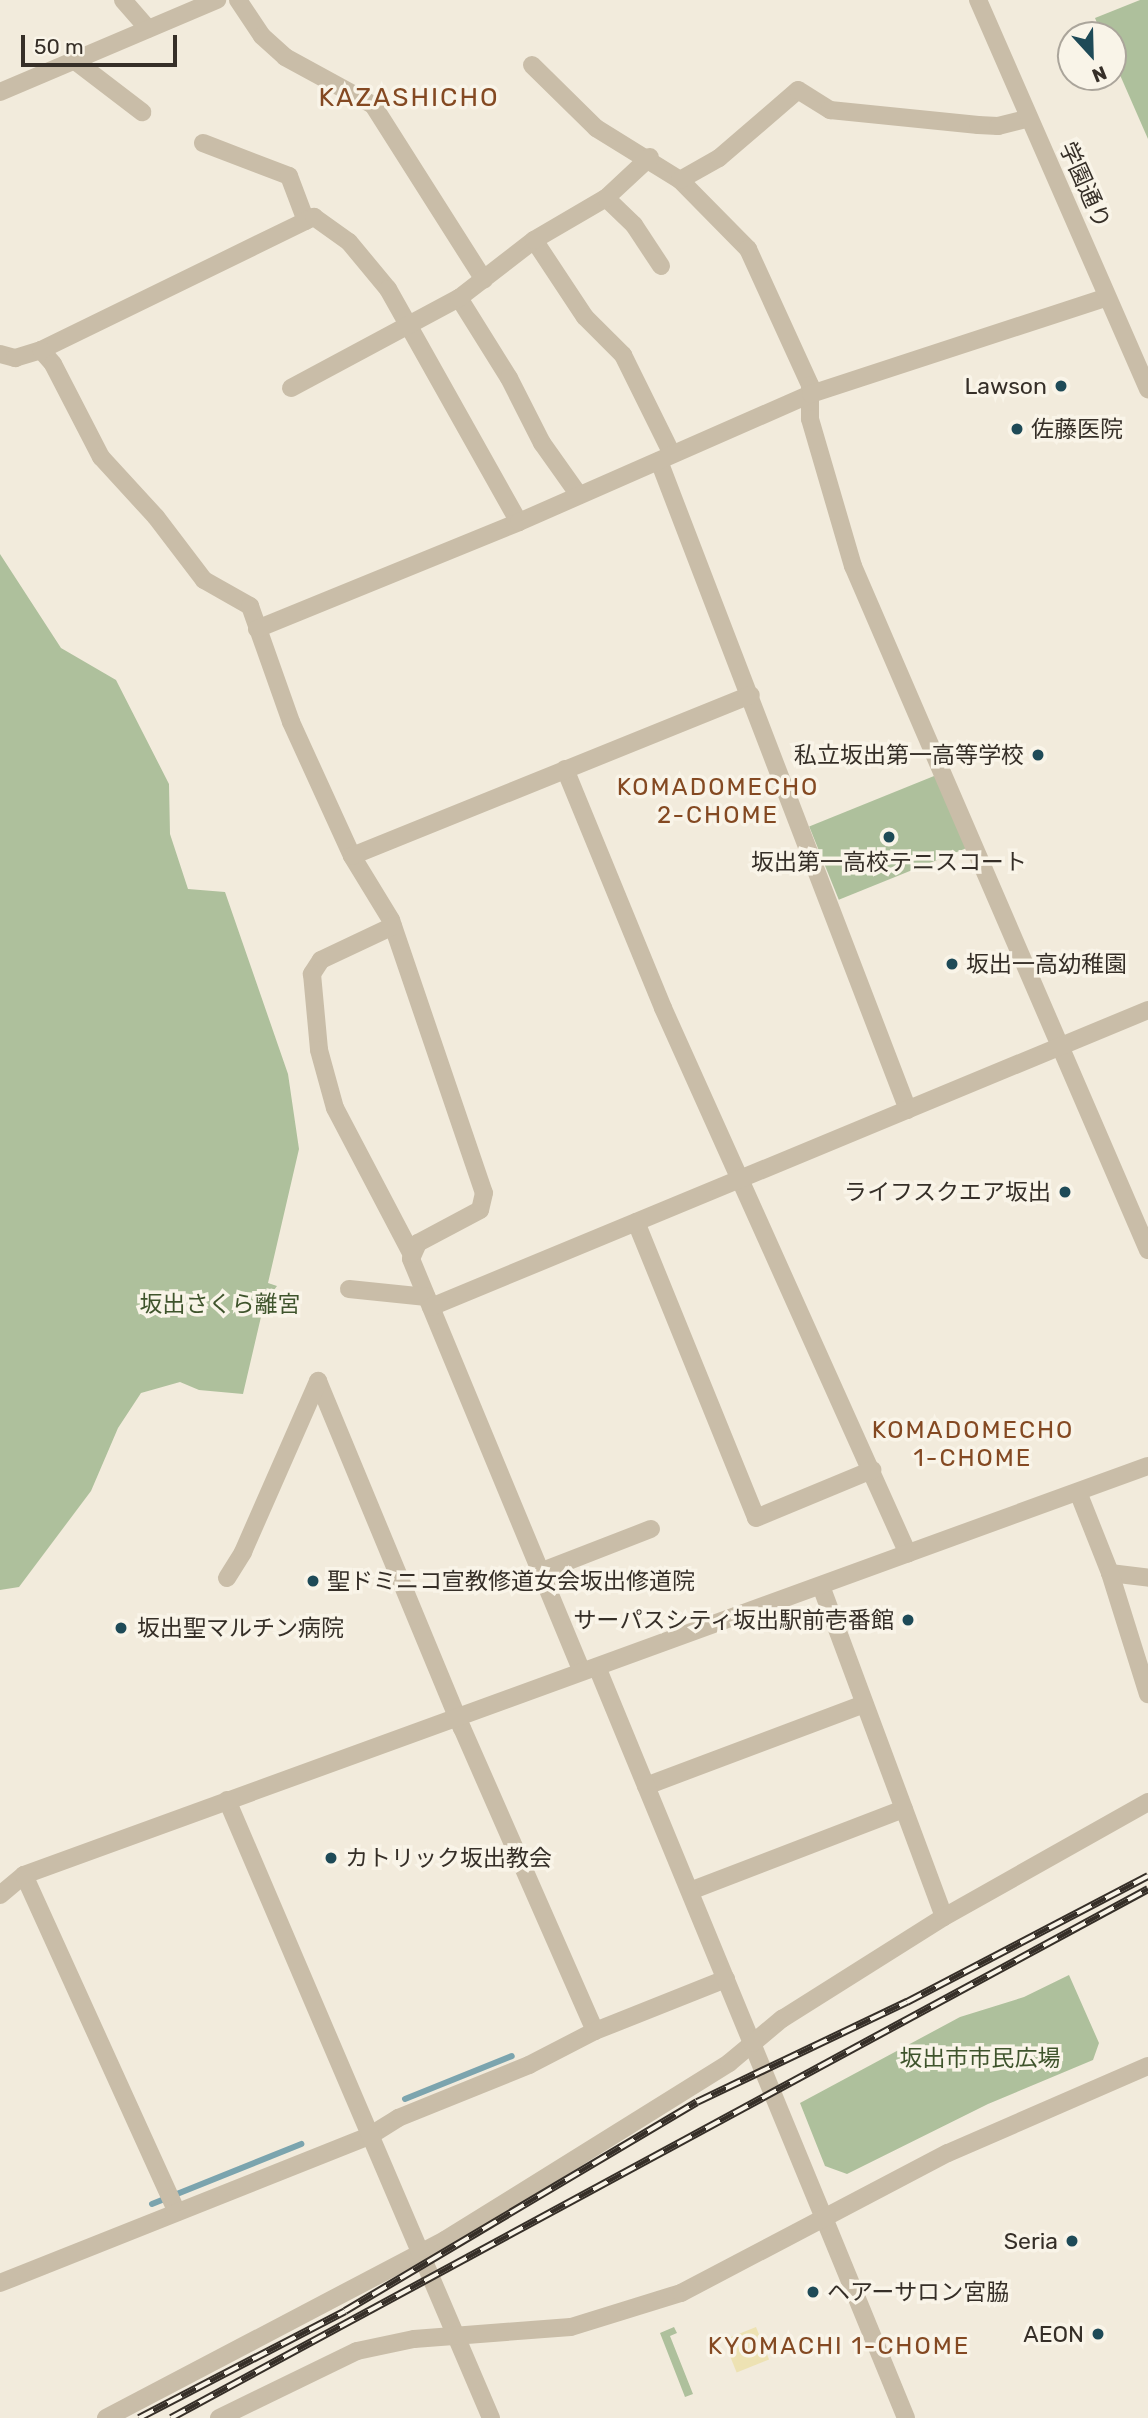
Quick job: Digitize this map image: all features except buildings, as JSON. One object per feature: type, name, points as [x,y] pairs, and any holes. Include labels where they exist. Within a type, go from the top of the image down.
[{"type":"street","points":[[122,0],[148,29]]},
{"type":"street","points":[[0,92],[216,0]]},
{"type":"street","points":[[238,0],[262,36],[285,57],[373,106],[484,279]]},
{"type":"street","name":"学園通り","points":[[978,0],[1146,381]]},
{"type":"street","points":[[74,61],[142,112]]},
{"type":"street","points":[[533,65],[596,128],[650,157],[680,180],[748,249],[811,394],[810,419],[853,566],[1148,1250]]},
{"type":"street","points":[[680,180],[719,159],[798,90],[830,110],[998,126],[1029,118]]},
{"type":"street","points":[[203,142],[289,176],[306,221]]},
{"type":"street","points":[[291,388],[405,323],[459,298],[534,240],[606,198],[650,157]]},
{"type":"street","points":[[606,198],[634,225],[661,266]]},
{"type":"street","points":[[0,354],[15,358],[41,350],[314,217],[349,242],[388,289],[519,522]]},
{"type":"street","points":[[534,240],[585,317],[623,355],[665,457],[751,695],[908,1110]]},
{"type":"street","points":[[257,629],[519,522],[811,394],[1107,297]]},
{"type":"street","points":[[459,298],[509,378],[542,443],[579,495]]},
{"type":"street","points":[[41,350],[53,364],[101,457],[156,517],[204,580],[247,603],[291,722],[352,856],[393,926],[483,1184],[485,1201],[480,1210],[425,1239],[411,1253]]},
{"type":"street","points":[[352,856],[496,801],[565,769],[751,695]]},
{"type":"street","points":[[565,769],[663,1009],[742,1178],[908,1554]]},
{"type":"street","points":[[393,926],[321,960],[312,974],[319,1050],[335,1108],[411,1253],[540,1572],[646,1786],[906,2418]]},
{"type":"street","points":[[349,1289],[429,1302],[636,1222],[1148,1010]]},
{"type":"street","points":[[636,1222],[756,1518],[872,1470]]},
{"type":"street","points":[[227,1578],[243,1552],[318,1381],[457,1714],[595,2031]]},
{"type":"street","points":[[0,1895],[23,1875],[457,1714],[821,1586],[1148,1466]]},
{"type":"street","points":[[1078,1492],[1110,1573],[1148,1694]]},
{"type":"street","points":[[540,1572],[652,1529]]},
{"type":"street","points":[[1110,1573],[1148,1578]]},
{"type":"street","points":[[821,1586],[944,1917]]},
{"type":"street","points":[[646,1786],[864,1704]]},
{"type":"street","points":[[227,1800],[491,2418]]},
{"type":"street","points":[[106,2418],[421,2252],[717,2070],[782,2019],[944,1917],[1148,1802]]},
{"type":"street","points":[[690,1891],[904,1809]]},
{"type":"street","points":[[23,1875],[173,2203]]},
{"type":"street","points":[[0,2283],[173,2203],[371,2135],[398,2118],[529,2065],[595,2031],[726,1979]]},
{"type":"street","points":[[219,2418],[357,2351],[414,2339],[571,2327],[614,2317],[681,2293],[948,2154],[1148,2066]]},
{"type":"green space","points":[[1140,0],[1148,0],[1148,139],[1127,91],[1127,21],[1096,21],[1095,18]]},
{"type":"green space","name":"坂出さくら離宮","points":[[0,554],[61,648],[116,680],[169,784],[170,834],[188,889],[225,892],[288,1074],[299,1149],[268,1283],[277,1286],[264,1304],[243,1394],[199,1390],[180,1382],[141,1393],[118,1428],[91,1491],[19,1587],[0,1590]]},
{"type":"green space","name":"坂出第一高校テニスコート","points":[[939,774],[969,847],[839,900],[809,826]]},
{"type":"green space","name":"坂出市市民広場","points":[[1069,1975],[1099,2043],[1093,2060],[988,2104],[847,2174],[825,2166],[800,2103],[960,2017],[1024,1997]]},
{"type":"green space","points":[[674,2327],[677,2333],[670,2336],[693,2394],[685,2397],[660,2333]]},
{"type":"sand","points":[[756,2327],[769,2359],[737,2373],[724,2340]]},
{"type":"waterway","points":[[405,2099],[512,2056]]},
{"type":"waterway","points":[[152,2204],[301,2144]]},
{"type":"railway","points":[[139,2418],[345,2311],[697,2102],[907,2002],[1148,1876]]},
{"type":"railway","points":[[171,2418],[1148,1889]]},
{"type":"place","name":"Lawson","points":[[1061,386]]},
{"type":"place","name":"佐藤医院","points":[[1017,429]]},
{"type":"place","name":"私立坂出第一高等学校","points":[[1038,755]]},
{"type":"place","name":"坂出第一高校テニスコート","points":[[889,837]]},
{"type":"place","name":"坂出一高幼稚園","points":[[952,964]]},
{"type":"place","name":"ライフスクエア坂出","points":[[1065,1192]]},
{"type":"place","name":"聖ドミニコ宣教修道女会坂出修道院","points":[[313,1581]]},
{"type":"place","name":"サーパスシティ坂出駅前壱番館","points":[[908,1620]]},
{"type":"place","name":"坂出聖マルチン病院","points":[[121,1628]]},
{"type":"place","name":"カトリック坂出教会","points":[[331,1858]]},
{"type":"place","name":"Seria","points":[[1072,2241]]},
{"type":"place","name":"ヘアーサロン宮脇","points":[[813,2292]]},
{"type":"place","name":"AEON","points":[[1098,2334]]},
{"type":"district","name":"KAZASHICHO","points":[[409,98]]},
{"type":"district","name":"KOMADOMECHO 2-CHOME","points":[[718,802]]},
{"type":"district","name":"KOMADOMECHO 1-CHOME","points":[[973,1445]]},
{"type":"district","name":"KYOMACHI 1-CHOME","points":[[839,2347]]}]
